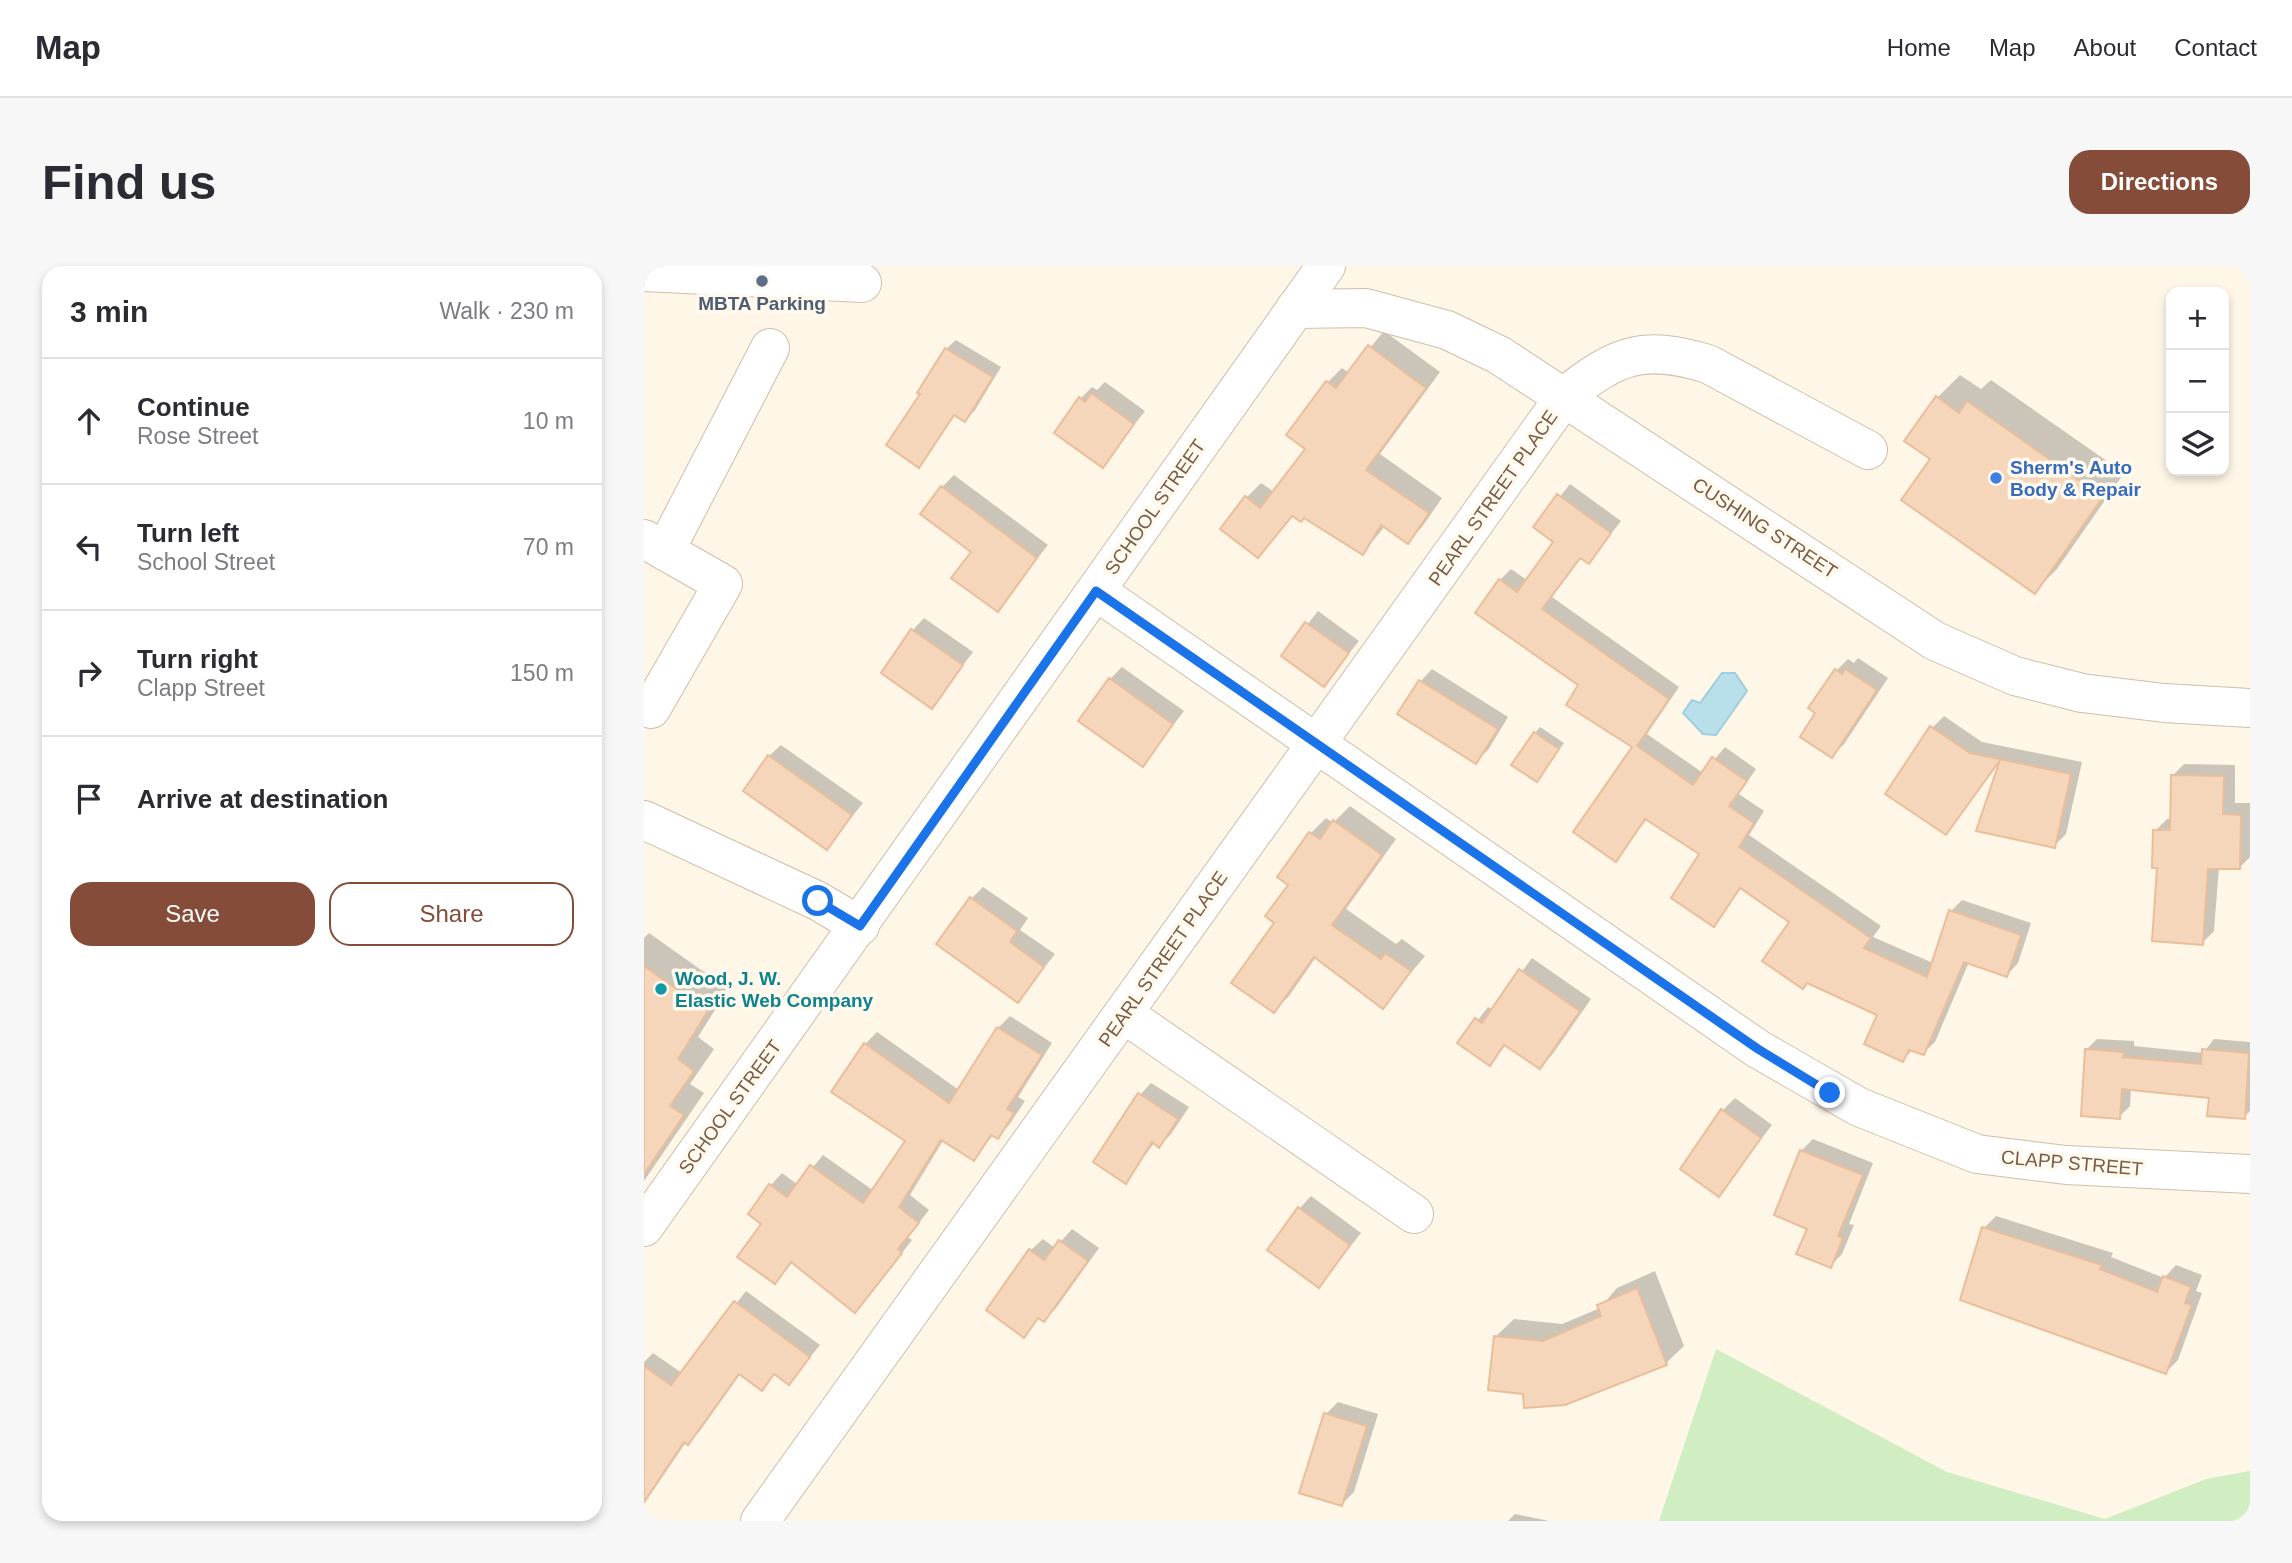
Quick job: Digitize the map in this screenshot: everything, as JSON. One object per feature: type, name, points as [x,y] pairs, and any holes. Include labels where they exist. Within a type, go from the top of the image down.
[{"type":"street","name":"SCHOOL STREET","points":[[644,1227],[1326,266]]},
{"type":"street","points":[[644,272],[862,283]]},
{"type":"street","name":"CUSHING STREET","points":[[1295,309],[1366,308],[1447,330],[1499,355],[1935,641],[2015,676],[2082,693],[2164,703],[2250,708]]},
{"type":"street","points":[[644,707],[651,709],[723,584],[655,545],[770,348]]},
{"type":"street","name":"PEARL STREET PLACE","points":[[760,1521],[1565,396],[1601,367],[1620,359],[1679,355],[1708,364],[1868,450]]},
{"type":"street","name":"CLAPP STREET","points":[[1096,591],[1758,1049],[1830,1093],[1886,1120],[1977,1154],[2021,1161],[2250,1174]]},
{"type":"street","points":[[644,820],[818,901],[860,926]]},
{"type":"street","points":[[1124,1014],[1414,1214]]},
{"type":"green space","points":[[1716,1349],[1947,1472],[2105,1519],[2206,1479],[2250,1471],[2250,1521],[1659,1521]]},
{"type":"water","points":[[1722,673],[1735,673],[1747,691],[1716,735],[1703,734],[1683,713],[1692,700],[1700,703]]},
{"type":"building","points":[[1368,345],[1426,388],[1366,470],[1429,513],[1408,544],[1381,525],[1363,555],[1304,518],[1301,522],[1292,516],[1258,558],[1220,529],[1245,496],[1260,508],[1305,449],[1286,435],[1326,381],[1336,388]]},
{"type":"building","points":[[945,348],[993,377],[965,422],[954,415],[919,468],[886,445],[920,394],[917,393]]},
{"type":"building","points":[[1091,393],[1134,424],[1103,468],[1054,433],[1079,397],[1085,402]]},
{"type":"building","name":"Sherm's Auto Body & Repair","points":[[1936,396],[1959,413],[1967,401],[2103,497],[2035,594],[1901,500],[1930,459],[1904,441]]},
{"type":"building","points":[[941,486],[1037,558],[998,612],[951,578],[971,552],[920,514]]},
{"type":"building","points":[[1557,494],[1611,533],[1589,564],[1580,558],[1542,609],[1669,699],[1637,746],[1693,785],[1712,757],[1747,781],[1729,806],[1754,823],[1739,847],[1871,938],[1864,948],[1927,977],[1949,910],[2021,935],[2007,977],[1964,962],[1924,1055],[1909,1050],[1903,1062],[1864,1044],[1877,1015],[1807,983],[1803,989],[1762,961],[1789,922],[1740,888],[1714,927],[1671,898],[1699,854],[1645,819],[1616,862],[1573,832],[1632,747],[1566,705],[1578,685],[1475,613],[1499,579],[1517,592],[1553,542],[1533,527]]},
{"type":"building","points":[[1305,622],[1349,653],[1324,687],[1281,656]]},
{"type":"building","points":[[911,629],[963,665],[932,709],[881,673]]},
{"type":"building","points":[[1835,669],[1842,674],[1845,669],[1877,690],[1832,758],[1800,737],[1815,713],[1808,708]]},
{"type":"building","points":[[1109,678],[1173,724],[1143,767],[1078,721]]},
{"type":"building","points":[[1419,680],[1498,729],[1476,764],[1397,714]]},
{"type":"building","points":[[1930,726],[1970,753],[2071,774],[2055,848],[1976,831],[2000,760],[1946,835],[1885,794]]},
{"type":"building","points":[[1534,732],[1559,749],[1537,782],[1511,765]]},
{"type":"building","points":[[768,755],[852,815],[827,850],[743,791]]},
{"type":"building","points":[[2171,775],[2224,776],[2223,814],[2241,815],[2240,869],[2208,869],[2203,945],[2152,941],[2157,868],[2152,868],[2153,830],[2170,830]]},
{"type":"building","points":[[1333,820],[1382,855],[1332,925],[1381,959],[1385,953],[1411,971],[1383,1009],[1314,957],[1274,1013],[1231,983],[1274,923],[1265,916],[1288,885],[1277,877],[1309,832],[1320,839]]},
{"type":"building","points":[[970,897],[1017,931],[1010,942],[1044,967],[1018,1003],[936,944]]},
{"type":"building","points":[[644,966],[708,1011],[678,1059],[694,1071],[670,1106],[684,1115],[644,1174]]},
{"type":"building","points":[[1519,969],[1580,1011],[1540,1069],[1504,1045],[1490,1066],[1457,1043],[1475,1018],[1482,1023]]},
{"type":"building","points":[[997,1027],[1042,1055],[1007,1109],[1014,1113],[998,1139],[991,1135],[974,1161],[941,1140],[899,1207],[919,1223],[898,1249],[902,1253],[855,1313],[791,1262],[775,1284],[737,1257],[761,1224],[748,1214],[769,1184],[787,1197],[810,1165],[863,1203],[905,1141],[831,1092],[864,1043],[949,1103]]},
{"type":"building","points":[[2085,1049],[2124,1052],[2123,1057],[2201,1064],[2202,1049],[2249,1053],[2245,1119],[2207,1116],[2209,1098],[2122,1089],[2120,1119],[2081,1116]]},
{"type":"building","points":[[1138,1093],[1178,1119],[1159,1148],[1152,1142],[1126,1184],[1093,1162]]},
{"type":"building","points":[[1721,1109],[1761,1138],[1719,1197],[1680,1169]]},
{"type":"building","points":[[1800,1150],[1863,1175],[1838,1236],[1843,1238],[1831,1268],[1796,1254],[1807,1229],[1774,1215]]},
{"type":"building","points":[[1298,1207],[1350,1245],[1319,1288],[1267,1250]]},
{"type":"building","points":[[1982,1227],[2102,1265],[2100,1269],[2157,1292],[2163,1276],[2191,1287],[2185,1303],[2192,1305],[2166,1374],[1960,1300]]},
{"type":"building","points":[[1059,1240],[1088,1261],[1044,1322],[1038,1318],[1024,1338],[986,1310],[1029,1249],[1044,1260]]},
{"type":"building","points":[[1637,1288],[1667,1365],[1565,1405],[1524,1408],[1523,1394],[1488,1390],[1494,1336],[1543,1341],[1601,1316],[1597,1305]]},
{"type":"building","points":[[734,1301],[810,1357],[789,1385],[774,1374],[762,1391],[739,1374],[688,1445],[684,1442],[644,1502],[644,1366],[671,1385]]},
{"type":"building","points":[[1324,1413],[1367,1426],[1342,1506],[1299,1493]]},
{"type":"place","name":"MBTA Parking","points":[[762,281]]},
{"type":"place","name":"Sherm's Auto Body & Repair","points":[[1996,478]]},
{"type":"place","name":"Wood, J. W. Elastic Web Company","points":[[661,989]]},
{"type":"route","points":[[818,901],[860,926],[1096,591],[1758,1049],[1830,1093]]}]
